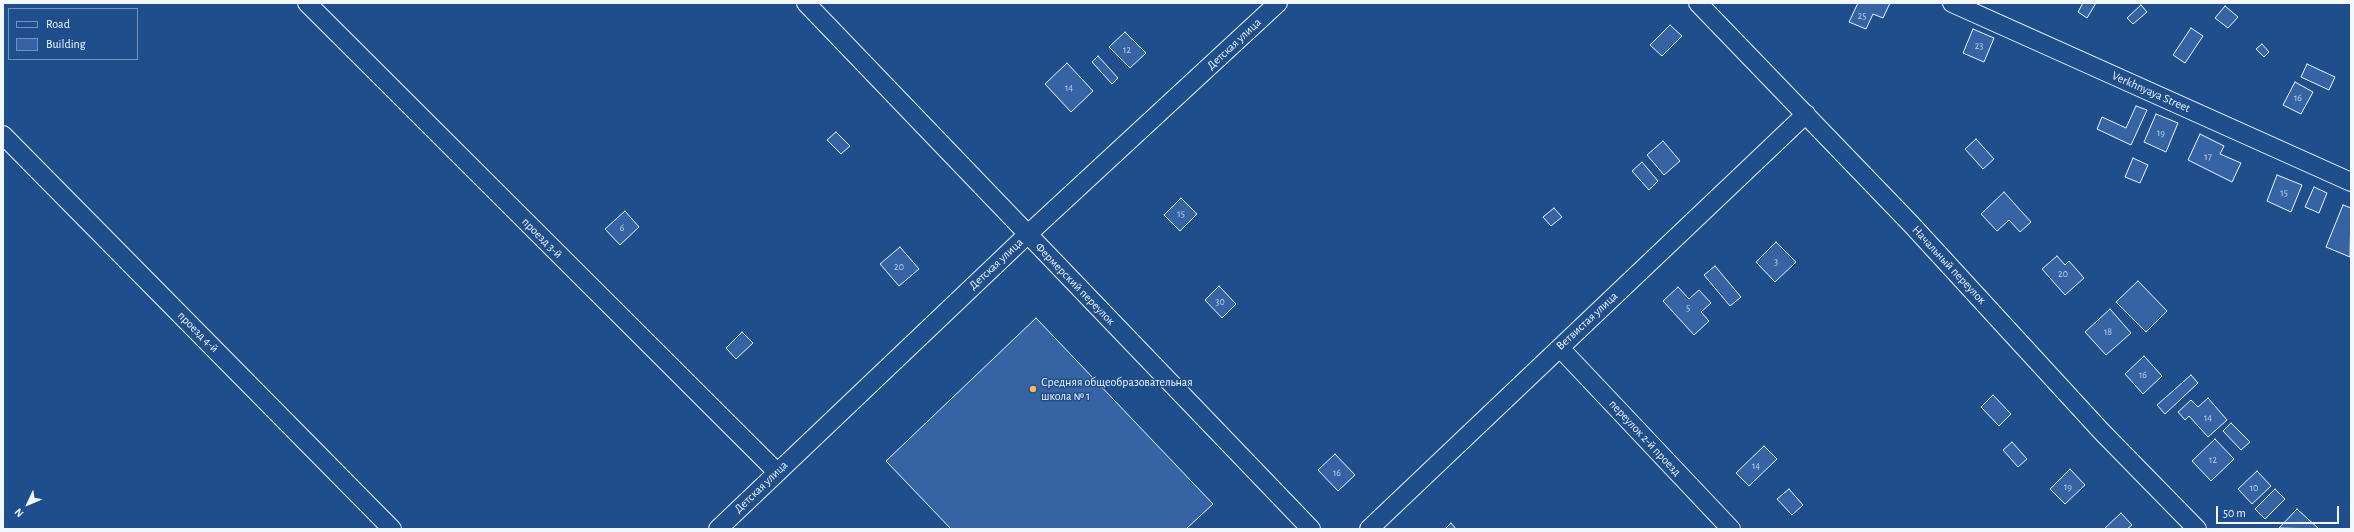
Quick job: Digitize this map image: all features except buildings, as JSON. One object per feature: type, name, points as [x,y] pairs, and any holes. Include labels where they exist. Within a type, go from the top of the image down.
[{"type":"street","name":"проезд 3-й","points":[[306,3],[777,472]]},
{"type":"street","name":"Фермерский переулок","points":[[806,3],[1312,529]]},
{"type":"street","name":"Детская улица","points":[[718,529],[1028,235],[1278,3]]},
{"type":"street","name":"Начальный переулок","points":[[1698,3],[1911,224],[2102,432],[2197,529]]},
{"type":"street","name":"Verkhnyaya Street","points":[[1952,3],[2351,182]]},
{"type":"street","name":"Ветвистая улица","points":[[1369,529],[1806,114]]},
{"type":"street","name":"проезд 4-й","points":[[3,135],[392,529]]},
{"type":"street","name":"переулок 2-й проезд","points":[[1560,348],[1731,529]]},
{"type":"place","name":"Средняя общеобразовательная школа № 1","points":[[1033,389]]}]
